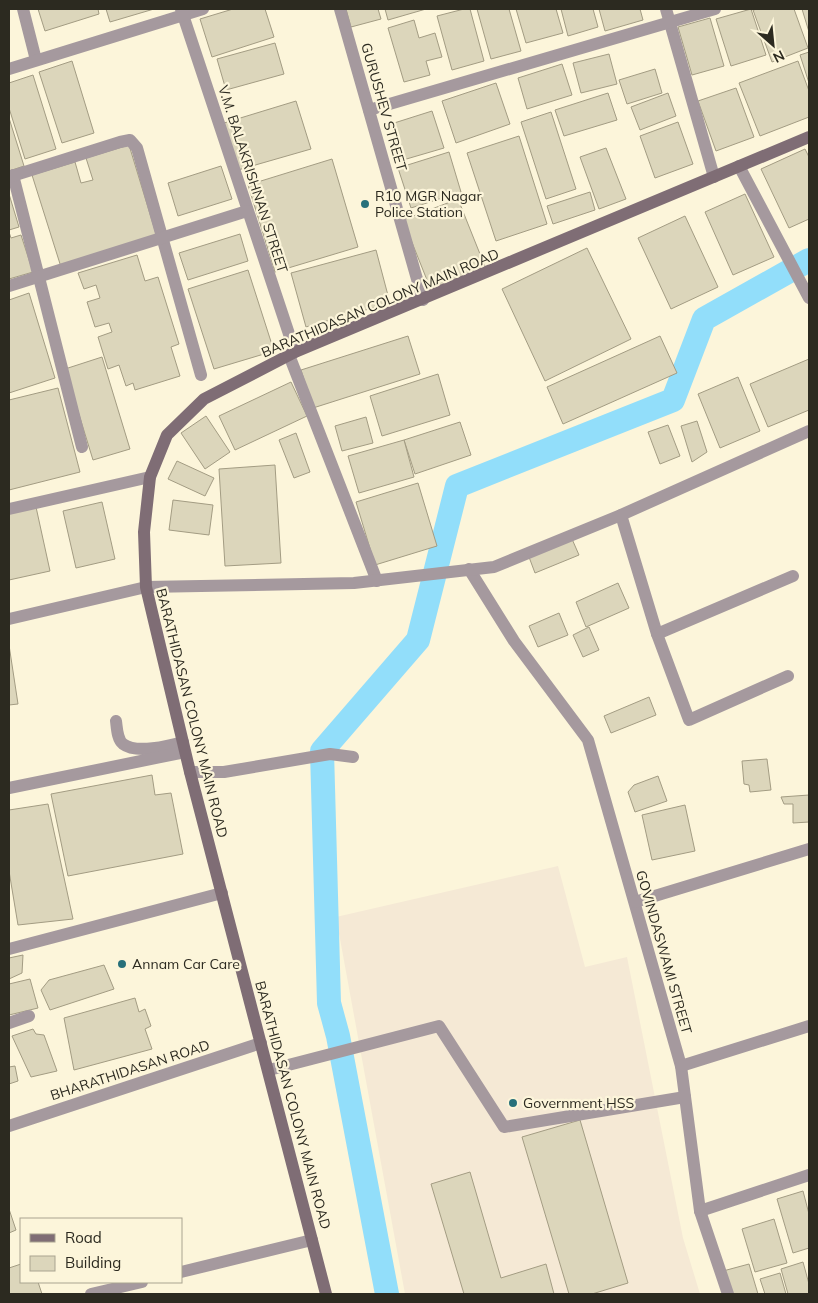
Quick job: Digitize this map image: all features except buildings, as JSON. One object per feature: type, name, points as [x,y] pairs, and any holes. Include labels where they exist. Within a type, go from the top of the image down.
[{"type":"main road","name":"BARATHIDASAN COLONY MAIN ROAD","points":[[326,1294],[190,772],[146,587],[144,532],[150,477],[167,435],[204,399],[292,354],[809,137]]},
{"type":"street","points":[[23,9],[36,60]]},
{"type":"street","points":[[9,69],[181,12],[203,9]]},
{"type":"street","name":"GURUSHEV STREET","points":[[340,9],[423,300]]},
{"type":"street","points":[[666,9],[714,177]]},
{"type":"street","points":[[369,110],[715,9]]},
{"type":"street","name":"V.M. BALAKRISHNAN STREET","points":[[181,12],[292,354],[377,580]]},
{"type":"street","points":[[82,447],[11,176],[130,140],[137,148],[201,375]]},
{"type":"street","points":[[739,166],[809,298]]},
{"type":"street","points":[[9,286],[247,211]]},
{"type":"street","points":[[9,618],[146,587],[354,583],[494,566],[621,515],[809,431]]},
{"type":"street","points":[[9,509],[150,477]]},
{"type":"street","points":[[621,515],[658,634],[688,720],[788,676]]},
{"type":"street","name":"GOVINDASWAMI STREET","points":[[469,570],[514,641],[588,740],[681,1066],[700,1211],[728,1294]]},
{"type":"street","points":[[658,634],[793,576]]},
{"type":"street","points":[[116,721],[119,737],[123,744],[130,747],[184,747]]},
{"type":"street","points":[[9,788],[184,747]]},
{"type":"street","points":[[190,772],[224,772],[330,754],[353,757]]},
{"type":"street","points":[[634,902],[809,849]]},
{"type":"street","points":[[9,949],[222,893]]},
{"type":"street","points":[[9,1023],[29,1016]]},
{"type":"street","points":[[269,1070],[439,1026],[504,1127],[685,1097]]},
{"type":"street","points":[[681,1066],[809,1026]]},
{"type":"street","name":"BHARATHIDASAN ROAD","points":[[9,1126],[261,1043]]},
{"type":"street","points":[[700,1211],[809,1175]]},
{"type":"street","points":[[182,1272],[312,1240]]},
{"type":"street","points":[[91,1294],[138,1283]]},
{"type":"shaded area","name":"Government HSS","points":[[558,866],[585,967],[627,957],[683,1238],[700,1294],[405,1294],[336,917]]},
{"type":"waterway","points":[[387,1294],[338,1036],[329,1003],[322,751],[418,640],[457,486],[673,400],[704,319],[809,260]]},
{"type":"place","name":"R10 MGR Nagar Police Station","points":[[365,204]]},
{"type":"place","name":"Annam Car Care","points":[[122,964]]},
{"type":"place","name":"Government HSS","points":[[513,1103]]}]
